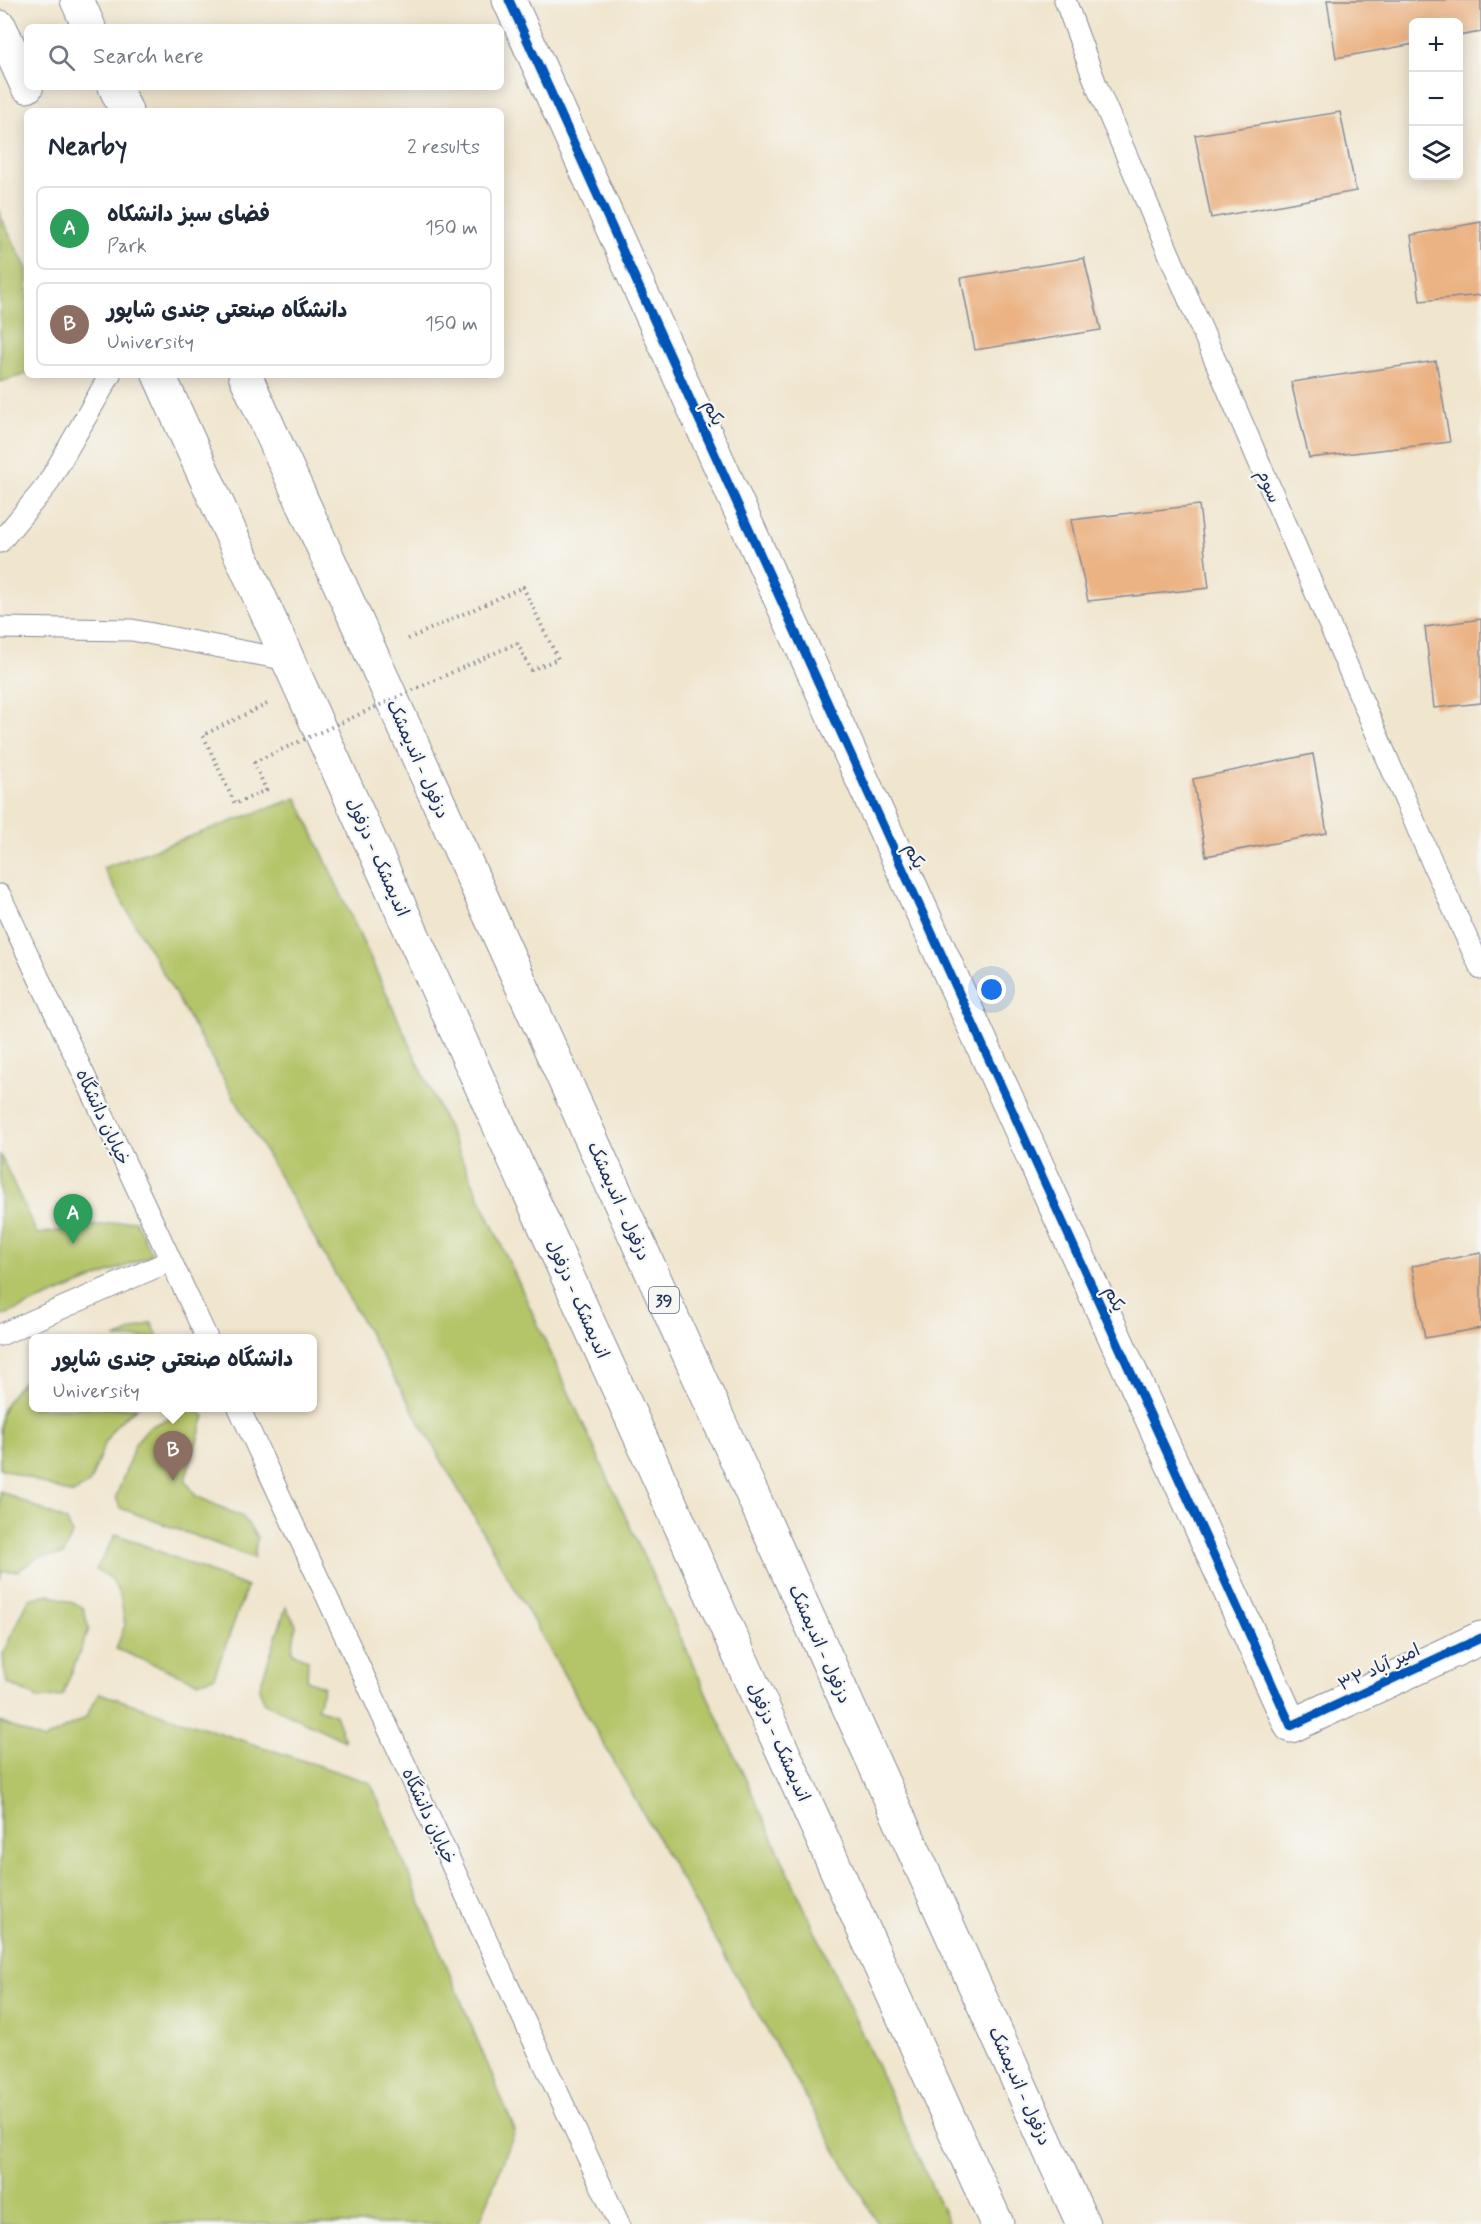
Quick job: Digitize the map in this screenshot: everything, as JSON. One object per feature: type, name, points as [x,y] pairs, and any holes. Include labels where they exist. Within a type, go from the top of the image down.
[{"type":"main road","points":[[77,0],[88,24]]},
{"type":"main road","name":"یکم","points":[[509,0],[1291,1726]]},
{"type":"main road","points":[[0,27],[24,79]]},
{"type":"main road","points":[[29,90],[38,108]]},
{"type":"main road","points":[[116,90],[125,108]]},
{"type":"main road","name":"اندیمشک - دزفول","points":[[160,378],[997,2224]]},
{"type":"main road","name":"دزفول - اندیمشک","points":[[245,378],[1083,2224]]},
{"type":"main road","name":"۳۲ امیر آباد","points":[[1291,1726],[1481,1638]]},
{"type":"lane","name":"سوم","points":[[1067,1],[1097,87],[1481,969]]},
{"type":"lane","points":[[0,542],[47,485],[108,378]]},
{"type":"lane","points":[[0,628],[132,630],[294,674]]},
{"type":"lane","name":"خیابان دانشگاه","points":[[0,896],[205,1334]]},
{"type":"lane","points":[[0,1335],[170,1261]]},
{"type":"lane","name":"خیابان دانشگاه","points":[[241,1412],[619,2224]]},
{"type":"path","points":[[294,674],[203,735],[235,804],[266,790],[254,762],[517,643],[531,670],[558,659],[523,587],[372,656]]},
{"type":"green space","points":[[0,210],[1,218],[24,263],[24,375],[0,382]]},
{"type":"green space","points":[[297,798],[949,2224],[878,2224],[103,868]]},
{"type":"green space","points":[[0,1154],[37,1234],[135,1220],[152,1255],[0,1317]]},
{"type":"green space","points":[[151,1323],[157,1334],[125,1334]]},
{"type":"green space","points":[[29,1378],[29,1412],[132,1412],[117,1425],[106,1441],[89,1484],[72,1494],[0,1468],[1,1415],[6,1403]]},
{"type":"green space","points":[[184,1412],[199,1412],[205,1416],[185,1480],[196,1496],[243,1517],[257,1537],[254,1558],[120,1508],[116,1497],[136,1442],[149,1427]]},
{"type":"green space","points":[[0,1491],[67,1521],[72,1534],[63,1555],[38,1557],[18,1571],[2,1571],[0,1579]]},
{"type":"green space","points":[[116,1534],[247,1587],[214,1677],[198,1682],[116,1649],[125,1625],[121,1599],[112,1579],[96,1570]]},
{"type":"green space","points":[[49,1594],[83,1607],[89,1629],[62,1696],[40,1699],[7,1683],[3,1653],[29,1599]]},
{"type":"green space","points":[[286,1607],[296,1625],[292,1652],[308,1660],[307,1680],[324,1687],[317,1708],[335,1714],[345,1741],[265,1703],[259,1689]]},
{"type":"green space","points":[[99,1693],[371,1783],[515,2131],[479,2224],[0,2224],[0,1722],[43,1740],[85,1718]]},
{"type":"building","points":[[1327,0],[1481,0],[1481,32],[1463,35],[1463,18],[1409,18],[1409,45],[1336,58]]},
{"type":"building","points":[[1340,112],[1356,191],[1211,218],[1195,135]]},
{"type":"building","points":[[1481,222],[1481,295],[1420,301],[1411,235]]},
{"type":"building","points":[[1084,258],[1101,330],[975,350],[961,278]]},
{"type":"building","points":[[1436,361],[1450,442],[1309,458],[1291,382]]},
{"type":"building","points":[[1199,505],[1209,588],[1088,601],[1071,520]]},
{"type":"building","points":[[1481,619],[1481,703],[1434,708],[1425,627]]},
{"type":"building","points":[[1313,754],[1327,833],[1206,856],[1193,779]]},
{"type":"building","points":[[1481,1253],[1481,1328],[1425,1338],[1412,1266]]},
{"type":"cycle path","points":[[509,0],[1291,1726],[1481,1638]]},
{"type":"place","name":"فضای سبز دانشکاه","points":[[73,1244]]},
{"type":"place","name":"دانشگاه صنعتی جندی شاپور","points":[[173,1481]]}]
